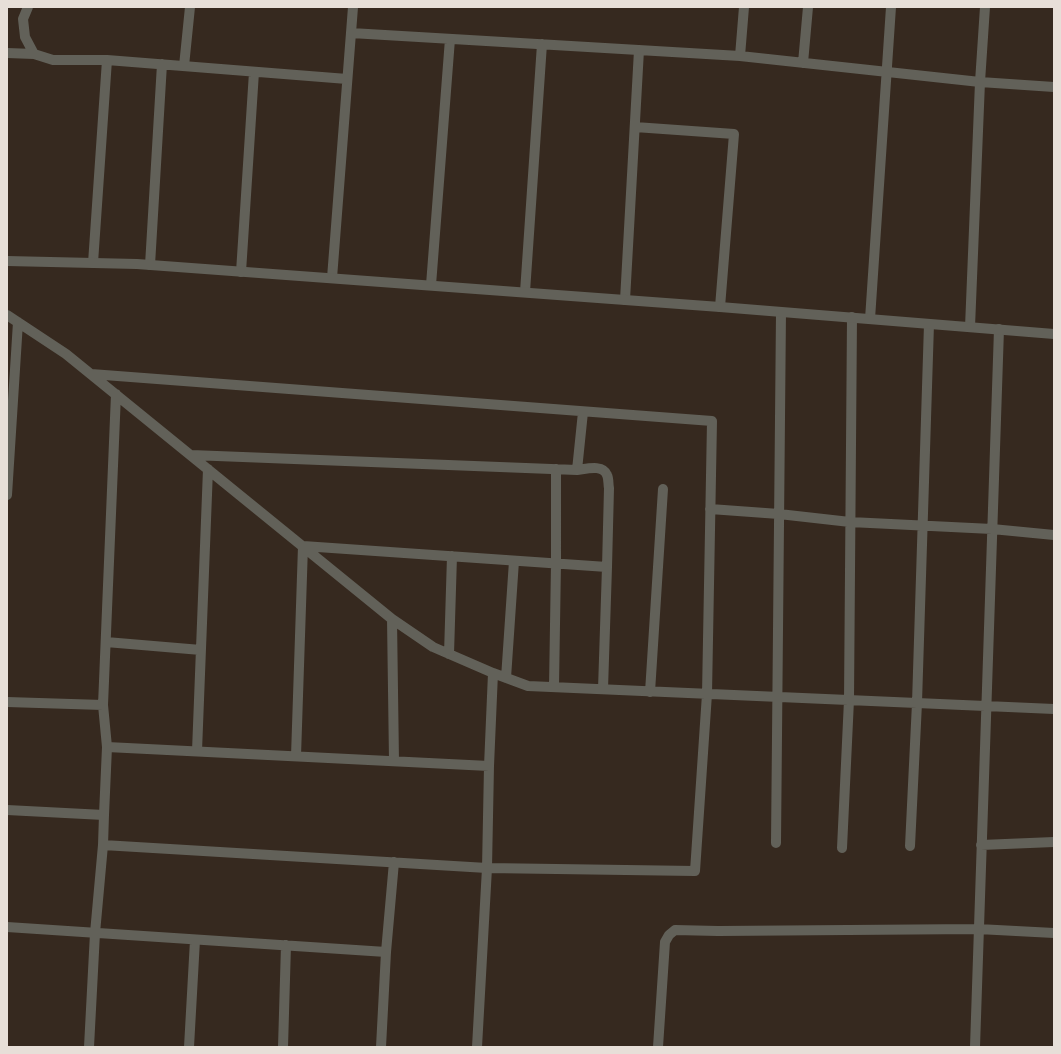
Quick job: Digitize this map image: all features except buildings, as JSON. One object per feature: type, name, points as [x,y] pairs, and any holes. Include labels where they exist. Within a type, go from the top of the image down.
[{"type":"street","points":[[28,7],[23,20],[25,37],[34,54]]},
{"type":"street","points":[[184,66],[190,7]]},
{"type":"street","points":[[332,278],[353,7]]},
{"type":"street","points":[[740,56],[744,7]]},
{"type":"street","points":[[803,63],[808,7]]},
{"type":"street","points":[[870,319],[891,7]]},
{"type":"street","points":[[970,327],[980,82],[985,7]]},
{"type":"street","points":[[351,33],[740,56],[980,82],[1054,86]]},
{"type":"street","points":[[431,286],[450,39]]},
{"type":"street","points":[[525,292],[542,44]]},
{"type":"street","points":[[625,300],[639,50]]},
{"type":"street","points":[[7,53],[34,54],[53,60],[107,60],[347,79]]},
{"type":"street","points":[[93,263],[107,60]]},
{"type":"street","points":[[150,265],[162,64]]},
{"type":"street","points":[[241,272],[254,72]]},
{"type":"street","points":[[635,128],[734,134],[720,307]]},
{"type":"street","points":[[7,261],[150,265],[525,292],[1054,334]]},
{"type":"street","points":[[776,843],[781,312]]},
{"type":"street","points":[[7,315],[66,354],[392,618],[433,647],[506,678],[528,686],[1054,709]]},
{"type":"street","points":[[842,848],[849,700],[852,318]]},
{"type":"street","points":[[7,495],[18,322]]},
{"type":"street","points":[[910,846],[917,703],[930,324]]},
{"type":"street","points":[[975,1047],[999,330]]},
{"type":"street","points":[[91,374],[712,421],[707,694],[695,872],[487,868],[103,845]]},
{"type":"street","points":[[89,1047],[95,933],[103,845],[107,747],[103,705],[116,394]]},
{"type":"street","points":[[577,470],[583,412]]},
{"type":"street","points":[[191,455],[577,470],[600,468],[604,470],[608,476],[609,488],[602,690]]},
{"type":"street","points":[[197,751],[208,468]]},
{"type":"street","points":[[554,687],[556,469]]},
{"type":"street","points":[[650,692],[663,489]]},
{"type":"street","points":[[710,509],[780,514],[850,522],[992,529],[1054,535]]},
{"type":"street","points":[[303,546],[607,567]]},
{"type":"street","points":[[296,756],[303,546]]},
{"type":"street","points":[[449,654],[452,556]]},
{"type":"street","points":[[506,678],[514,561]]},
{"type":"street","points":[[392,618],[394,761]]},
{"type":"street","points":[[106,642],[201,650]]},
{"type":"street","points":[[477,1047],[487,868],[493,673]]},
{"type":"street","points":[[7,702],[103,705]]},
{"type":"street","points":[[107,747],[489,766]]},
{"type":"street","points":[[7,810],[104,815]]},
{"type":"street","points":[[981,845],[1054,842]]},
{"type":"street","points":[[381,1047],[386,952],[394,862]]},
{"type":"street","points":[[7,927],[386,952]]},
{"type":"street","points":[[658,1047],[665,942],[669,935],[675,930],[978,929],[1054,933]]},
{"type":"street","points":[[189,1047],[195,940]]},
{"type":"street","points":[[283,1047],[286,946]]}]
